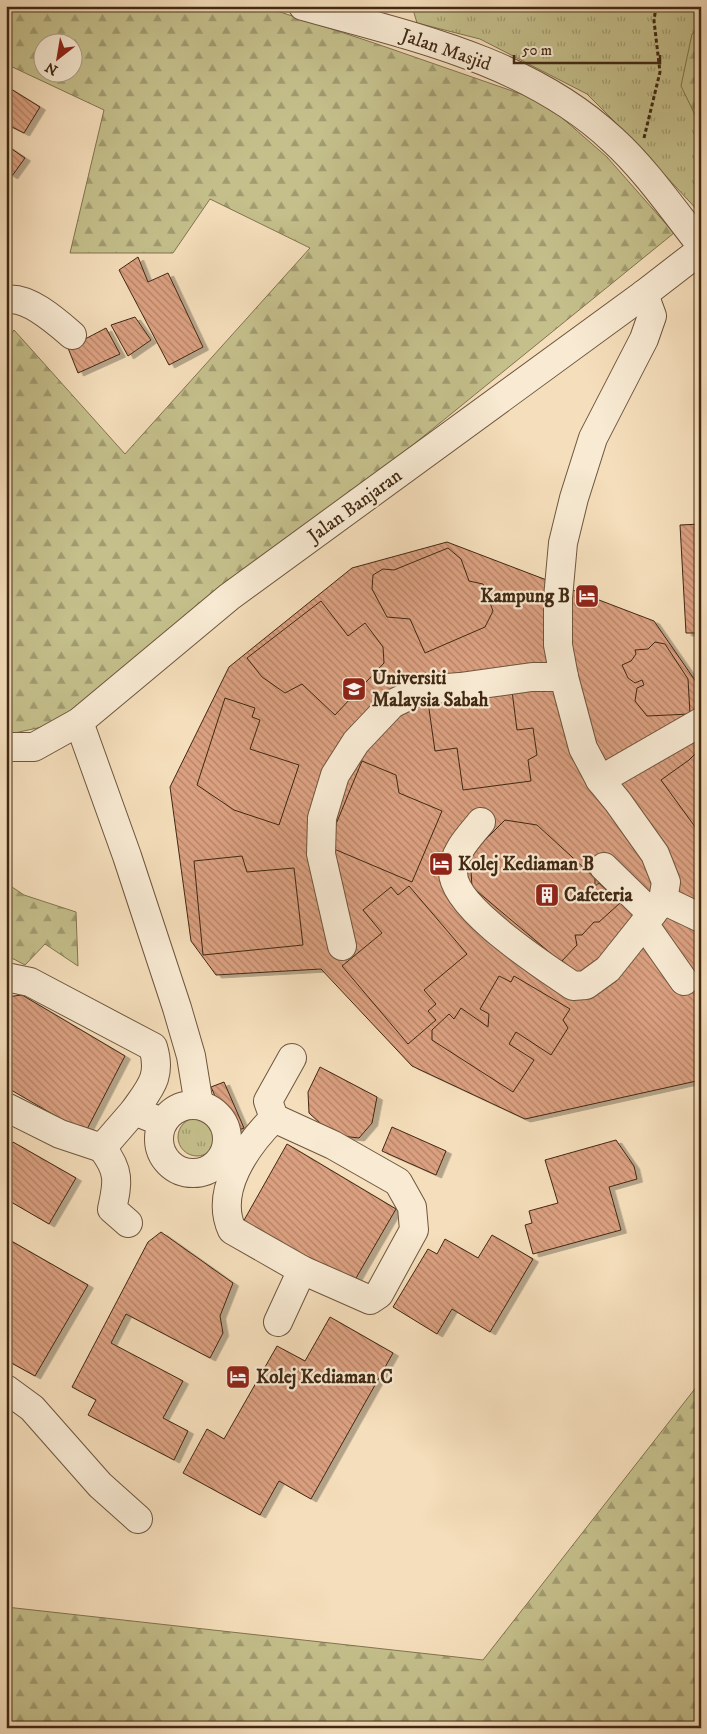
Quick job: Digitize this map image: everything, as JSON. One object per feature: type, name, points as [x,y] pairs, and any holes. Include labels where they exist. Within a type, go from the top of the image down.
[{"type":"street","name":"Jalan Masjid","points":[[303,6],[382,17],[533,83],[579,111],[614,140],[634,161],[701,245]]},
{"type":"street","name":"Jalan Banjaran","points":[[6,747],[34,747],[79,722],[229,597],[644,294],[701,250]]},
{"type":"street","points":[[481,822],[460,848],[453,871],[455,888],[500,935],[573,986],[586,985],[608,969],[653,912],[666,882],[655,854],[600,780],[583,748],[564,677],[558,645],[558,598],[564,543],[574,498],[593,438],[644,338],[652,316],[644,294]]},
{"type":"street","points":[[6,300],[13,298],[45,312],[72,335]]},
{"type":"street","points":[[342,946],[321,854],[322,818],[335,775],[356,742],[392,704],[421,690],[460,687],[532,677],[564,677]]},
{"type":"street","points":[[79,722],[128,856],[177,1008],[191,1056],[199,1105]]},
{"type":"street","points":[[600,780],[701,722]]},
{"type":"street","points":[[604,867],[653,912],[684,981]]},
{"type":"street","points":[[653,912],[701,918]]},
{"type":"street","points":[[6,977],[30,982],[153,1047],[158,1063],[152,1085],[134,1111],[102,1148]]},
{"type":"street","points":[[274,1118],[232,1158],[218,1163],[204,1172],[187,1174],[176,1170],[167,1163],[161,1154],[158,1143],[163,1121],[168,1115],[182,1106],[199,1105],[215,1113],[225,1128],[232,1158],[226,1203],[227,1218],[232,1230],[302,1270],[370,1300],[379,1294],[414,1230],[412,1207],[398,1182],[333,1145],[274,1118],[268,1101],[292,1058]]},
{"type":"street","points":[[6,1107],[60,1134],[102,1148],[114,1163],[117,1187],[112,1209],[128,1223]]},
{"type":"street","points":[[134,1111],[163,1121]]},
{"type":"street","points":[[278,1322],[302,1270]]},
{"type":"street","points":[[6,1389],[32,1408],[87,1472],[138,1519]]},
{"type":"path","points":[[634,161],[648,130],[660,72],[654,21],[656,6]]},
{"type":"green space","points":[[6,6],[262,6],[544,102],[607,157],[674,233],[74,720],[6,734],[6,343],[14,330],[125,454],[310,248],[210,199],[173,253],[70,253],[104,110],[44,82],[82,82],[82,32],[32,32],[32,76],[6,64]]},
{"type":"green space","points":[[412,6],[701,6],[701,214],[587,94],[480,39],[417,23]]},
{"type":"green space","points":[[701,25],[701,115],[696,117],[681,86],[692,34]]},
{"type":"green space","points":[[6,883],[24,895],[76,912],[78,966],[45,944],[25,965],[6,955]]},
{"type":"green space","points":[[197,1118],[210,1124],[216,1137],[210,1150],[197,1156],[184,1150],[178,1137],[184,1124]]},
{"type":"green space","points":[[701,1381],[701,1728],[6,1728],[6,1607],[483,1660]]},
{"type":"building","points":[[6,86],[40,107],[24,133],[6,124]]},
{"type":"building","points":[[6,145],[25,158],[12,176],[6,172]]},
{"type":"building","points":[[138,257],[148,282],[168,273],[203,347],[169,365],[119,270]]},
{"type":"building","points":[[135,317],[151,340],[128,356],[111,325]]},
{"type":"building","points":[[106,328],[120,354],[78,373],[68,348]]},
{"type":"building","points":[[701,524],[701,633],[686,633],[680,525]]},
{"type":"building","name":"Kolej Kediaman B","points":[[447,542],[654,621],[701,689],[701,1080],[525,1119],[412,1066],[321,969],[216,975],[191,941],[170,787],[229,667],[352,568]]},
{"type":"building","points":[[448,548],[461,559],[469,581],[483,584],[493,611],[485,627],[425,653],[410,619],[387,617],[372,589],[373,575],[383,569],[394,570]]},
{"type":"building","points":[[321,601],[348,636],[365,623],[383,647],[384,663],[335,715],[302,684],[285,693],[262,677],[247,658]]},
{"type":"building","points":[[655,642],[665,644],[688,679],[690,714],[647,716],[635,701],[637,688],[644,685],[642,680],[635,683],[628,678],[622,665],[631,661],[636,654],[635,650],[648,649]]},
{"type":"building","points":[[512,691],[517,730],[533,728],[537,755],[528,760],[531,781],[463,790],[457,748],[435,751],[428,702]]},
{"type":"building","points":[[225,698],[255,708],[252,717],[260,720],[250,749],[299,765],[279,825],[234,810],[197,785]]},
{"type":"building","points":[[701,748],[701,835],[661,780],[689,760]]},
{"type":"building","points":[[362,761],[396,775],[399,793],[442,811],[412,882],[327,846]]},
{"type":"building","name":"Cafeteria","points":[[505,820],[537,825],[595,878],[595,886],[599,883],[620,903],[599,922],[594,922],[582,935],[575,935],[577,945],[561,962],[472,887],[470,855]]},
{"type":"building","points":[[242,856],[247,872],[294,868],[303,945],[203,955],[194,861]]},
{"type":"building","points":[[409,886],[467,954],[424,990],[436,1004],[428,1011],[436,1020],[408,1044],[342,966],[382,933],[363,910],[391,887],[398,895]]},
{"type":"building","points":[[499,976],[511,982],[514,976],[570,1009],[563,1020],[568,1028],[551,1055],[516,1032],[509,1044],[534,1060],[513,1092],[432,1040],[432,1030],[449,1014],[454,1019],[461,1008],[488,1027],[489,1014],[480,1009]]},
{"type":"building","points":[[22,995],[125,1056],[85,1133],[6,1087],[6,997]]},
{"type":"building","points":[[320,1067],[377,1097],[372,1123],[359,1138],[333,1135],[309,1113],[308,1092]]},
{"type":"building","points":[[224,1082],[244,1128],[231,1133],[211,1087]]},
{"type":"building","points":[[392,1127],[446,1151],[436,1175],[382,1151]]},
{"type":"building","points":[[616,1140],[634,1166],[637,1179],[609,1187],[621,1230],[533,1254],[525,1225],[532,1223],[529,1211],[558,1203],[545,1160]]},
{"type":"building","points":[[13,1142],[76,1178],[49,1224],[6,1199],[6,1154]]},
{"type":"building","points":[[287,1144],[396,1209],[352,1285],[243,1222]]},
{"type":"building","points":[[161,1232],[233,1283],[220,1316],[223,1333],[210,1358],[126,1314],[111,1343],[183,1381],[163,1418],[188,1431],[174,1460],[88,1415],[96,1400],[72,1387],[148,1242]]},
{"type":"building","points":[[492,1235],[533,1259],[490,1332],[452,1309],[437,1334],[393,1307],[428,1249],[437,1254],[445,1239],[478,1258]]},
{"type":"building","points":[[6,1238],[88,1285],[35,1376],[6,1360]]},
{"type":"building","points":[[330,1317],[393,1353],[311,1499],[279,1481],[260,1515],[183,1473],[207,1429],[224,1439],[277,1346],[305,1361]]},
{"type":"place","name":"Kampung B","points":[[587,596]]},
{"type":"place","name":"Universiti Malaysia Sabah","points":[[354,689]]},
{"type":"place","name":"Kolej Kediaman B","points":[[441,864]]},
{"type":"place","name":"Cafeteria","points":[[547,895]]},
{"type":"place","name":"Kolej Kediaman C","points":[[238,1377]]}]
